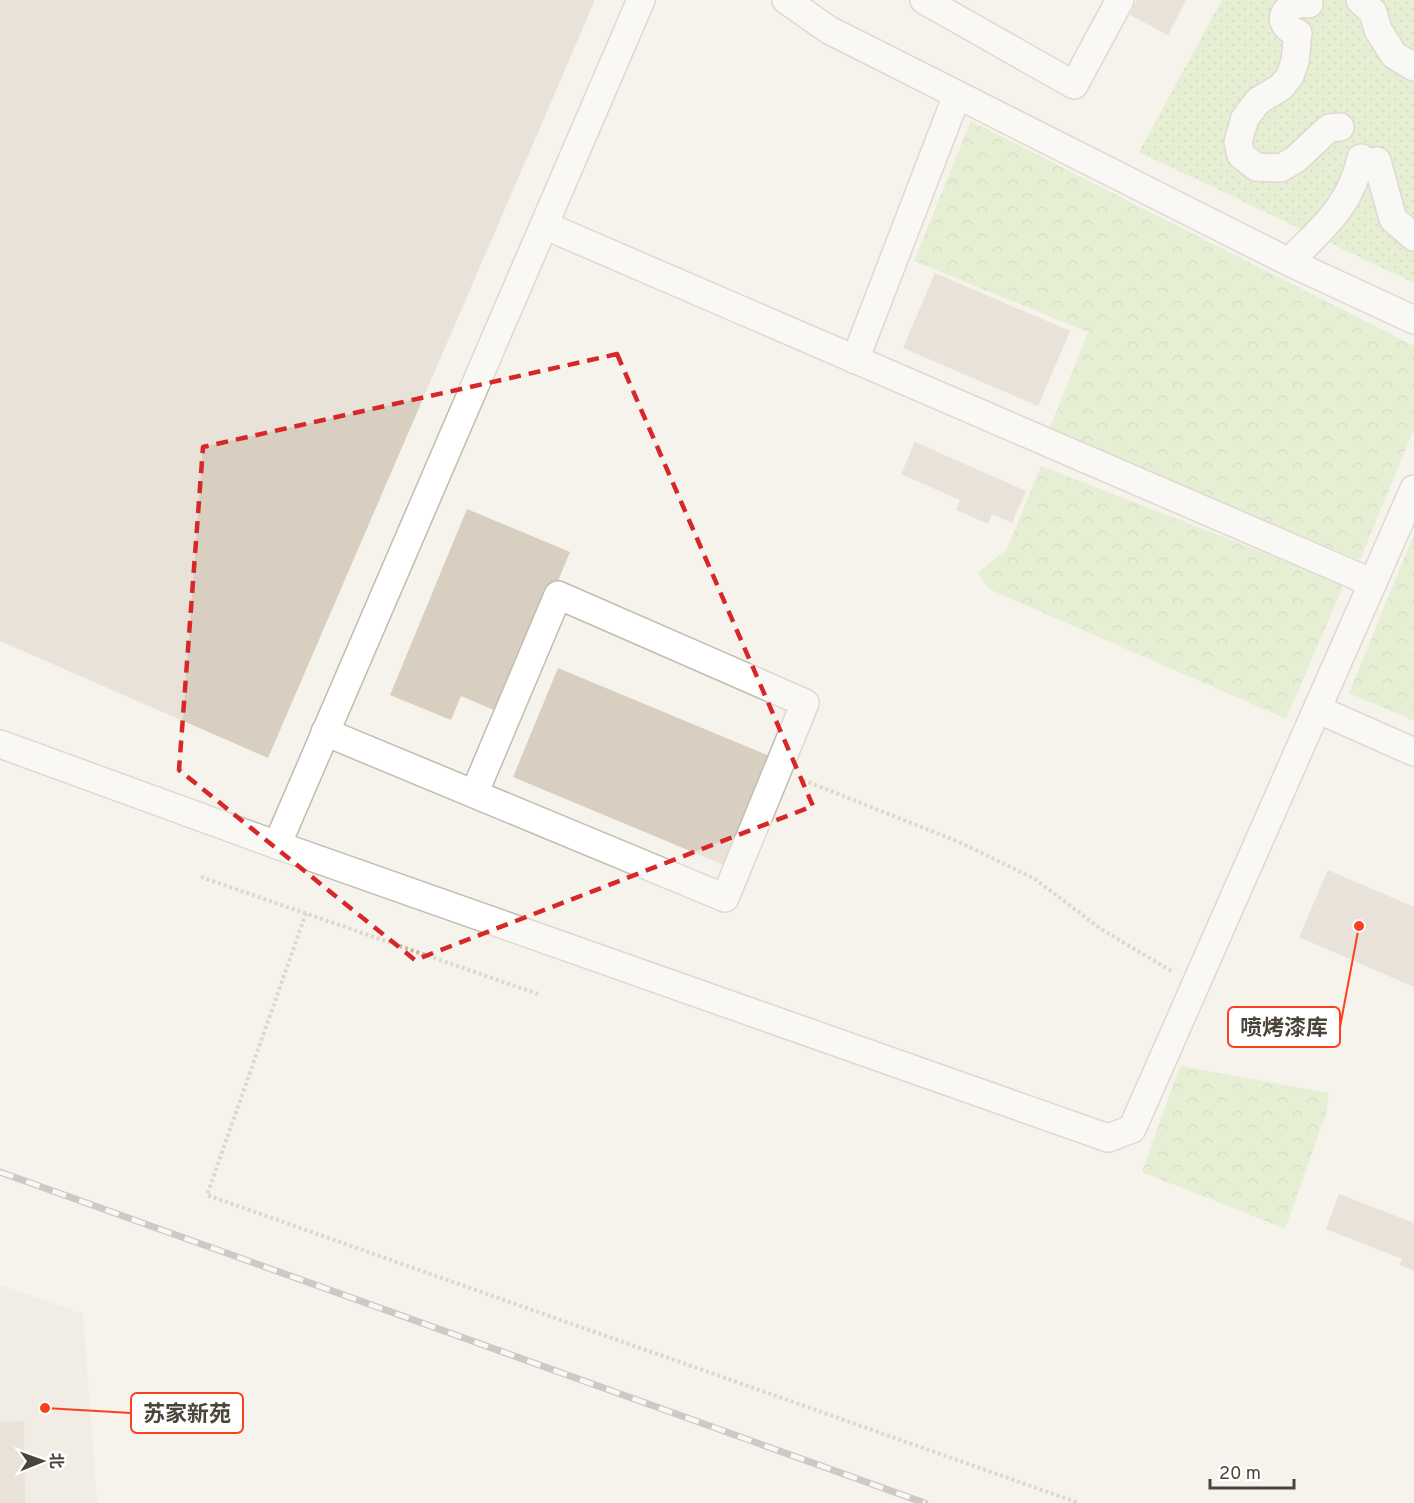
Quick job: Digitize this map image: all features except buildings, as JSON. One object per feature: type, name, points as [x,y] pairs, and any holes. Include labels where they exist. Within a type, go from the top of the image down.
[{"type":"street","points":[[277,845],[641,0]]},
{"type":"street","points":[[786,0],[829,30],[1290,262],[1414,320]]},
{"type":"street","points":[[924,0],[1074,85],[1120,0]]},
{"type":"street","points":[[1360,0],[1373,12],[1378,30],[1394,55],[1414,67]]},
{"type":"street","points":[[1310,2],[1293,2],[1284,12],[1286,26],[1298,33],[1295,61],[1290,76],[1281,87],[1258,100],[1245,118],[1238,142],[1241,155],[1256,166],[1281,168],[1296,159],[1329,128],[1340,127]]},
{"type":"street","points":[[855,360],[957,95]]},
{"type":"street","points":[[1290,262],[1343,205],[1369,160],[1393,219],[1414,237]]},
{"type":"street","points":[[544,225],[1373,583]]},
{"type":"street","points":[[0,744],[277,845],[1108,1138],[1132,1130],[1414,489]]},
{"type":"street","points":[[325,732],[474,794],[725,898],[805,703],[558,595],[474,794]]},
{"type":"street","points":[[1317,710],[1414,752]]},
{"type":"path","points":[[778,770],[888,816],[959,842],[1035,879],[1101,929],[1196,984]]},
{"type":"path","points":[[201,877],[538,994]]},
{"type":"path","points":[[306,913],[207,1195],[1079,1503]]},
{"type":"highlighted area","points":[[617,354],[813,806],[415,960],[179,770],[203,447]]},
{"type":"shaded area","points":[[0,1285],[83,1314],[97,1503],[0,1503]]},
{"type":"green space","points":[[1222,0],[1414,0],[1414,283],[1139,152]]},
{"type":"green space","points":[[971,121],[1414,346],[1414,429],[1360,560],[1048,432],[1088,332],[914,261]]},
{"type":"green space","points":[[1041,466],[1344,584],[1286,719],[989,589],[978,573],[1007,549]]},
{"type":"green space","points":[[1414,534],[1414,721],[1349,693]]},
{"type":"green space","points":[[1180,1066],[1329,1093],[1327,1111],[1285,1229],[1142,1172]]},
{"type":"railway","points":[[0,1172],[925,1503]]},
{"type":"place","name":"喷烤漆库","points":[[1359,926]]},
{"type":"place","name":"苏家新苑","points":[[45,1408]]}]
